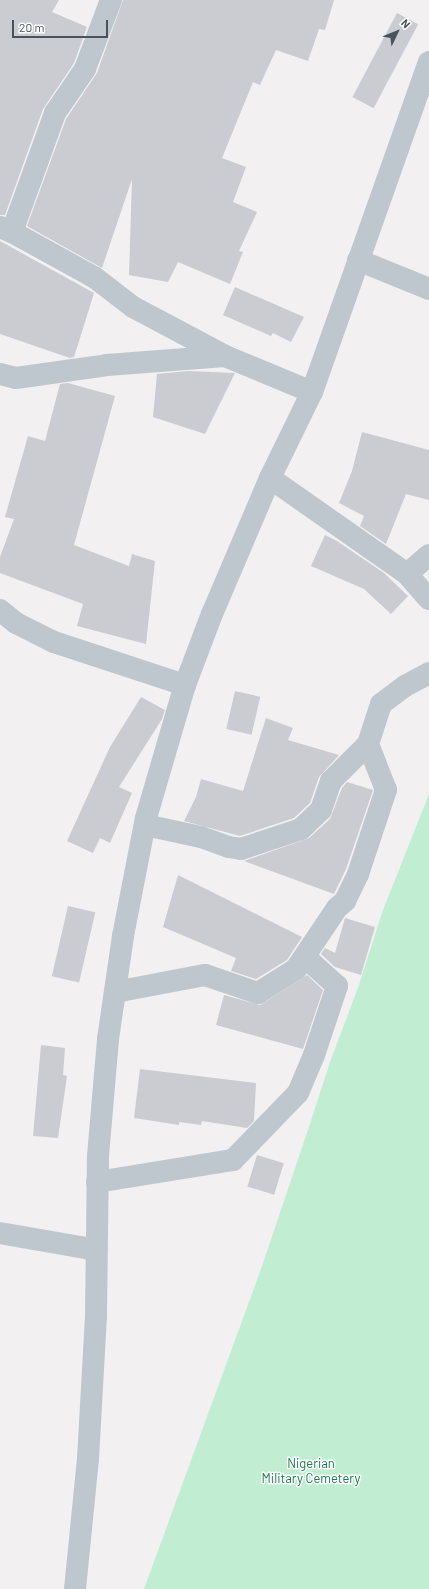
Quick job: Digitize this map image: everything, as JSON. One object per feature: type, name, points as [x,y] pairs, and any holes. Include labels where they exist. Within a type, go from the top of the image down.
[{"type":"street","points":[[111,0],[86,69],[55,113],[6,230],[94,277],[133,307],[225,356],[312,392]]},
{"type":"street","points":[[75,1589],[88,1459],[96,1317],[98,1156],[108,1039],[123,936],[145,825],[185,685],[212,614],[270,478],[312,392],[429,62]]},
{"type":"street","points":[[358,260],[429,289]]},
{"type":"street","points":[[0,374],[16,378],[107,365],[225,356]]},
{"type":"street","points":[[270,478],[407,574],[429,599]]},
{"type":"street","points":[[407,574],[429,556]]},
{"type":"street","points":[[0,610],[16,623],[54,642],[185,685]]},
{"type":"street","points":[[145,825],[201,837],[229,847],[241,849],[301,829],[321,810],[331,781],[368,744],[381,704],[405,686],[429,672]]},
{"type":"street","points":[[115,992],[205,975],[258,993],[296,969],[337,908],[345,900],[358,874],[386,790],[368,744]]},
{"type":"street","points":[[97,1182],[233,1160],[298,1093],[314,1056],[337,986],[305,957]]},
{"type":"street","points":[[0,1233],[97,1250]]},
{"type":"green space","name":"Nigerian Military Cemetery","points":[[429,794],[429,1589],[144,1589],[261,1269],[330,1062],[359,985],[383,910]]},
{"type":"building","points":[[0,0],[59,0],[52,12],[87,27],[74,63],[43,109],[5,215],[0,215]]},
{"type":"building","points":[[123,0],[334,0],[325,30],[319,29],[308,61],[276,50],[260,85],[253,82],[222,158],[246,167],[233,202],[257,212],[239,251],[243,252],[230,284],[178,262],[168,282],[129,275],[132,179],[102,268],[27,226],[66,119],[97,73]]},
{"type":"building","points":[[397,13],[418,24],[374,108],[352,97]]},
{"type":"building","points":[[0,241],[94,293],[74,357],[70,358],[0,334]]},
{"type":"building","points":[[235,287],[304,317],[291,342],[273,333],[271,336],[223,315]]},
{"type":"building","points":[[188,371],[235,373],[205,434],[153,417],[157,374]]},
{"type":"building","points":[[68,383],[115,396],[74,545],[129,566],[132,554],[155,561],[146,644],[77,626],[83,604],[0,573],[0,557],[14,519],[5,517],[28,436],[45,441],[60,384]]},
{"type":"building","points":[[362,432],[429,450],[429,500],[406,494],[386,544],[360,526],[364,516],[339,503],[352,471]]},
{"type":"building","points":[[325,535],[337,541],[384,573],[408,596],[391,614],[364,589],[311,566]]},
{"type":"building","points":[[235,691],[260,697],[252,735],[226,729]]},
{"type":"building","points":[[141,697],[165,710],[162,719],[119,787],[132,793],[110,843],[100,838],[93,853],[67,841],[110,747]]},
{"type":"building","points":[[266,718],[293,728],[288,740],[339,755],[319,777],[310,803],[294,818],[240,836],[184,821],[196,797],[201,779],[243,791]]},
{"type":"building","points":[[347,782],[373,790],[346,869],[334,894],[244,861],[309,838],[330,819],[342,788]]},
{"type":"building","points":[[178,875],[302,937],[287,960],[256,979],[231,971],[236,958],[163,927]]},
{"type":"building","points":[[68,906],[95,912],[79,982],[52,976]]},
{"type":"building","points":[[345,918],[375,927],[361,975],[335,967],[321,954],[325,948],[335,953]]},
{"type":"building","points":[[307,975],[323,990],[303,1049],[216,1025],[224,995],[260,1005]]},
{"type":"building","points":[[41,1045],[65,1048],[63,1075],[67,1076],[58,1138],[33,1136]]},
{"type":"building","points":[[140,1069],[256,1083],[254,1121],[247,1128],[202,1121],[201,1125],[179,1122],[179,1125],[134,1118]]},
{"type":"building","points":[[257,1155],[284,1163],[274,1195],[247,1187]]}]
